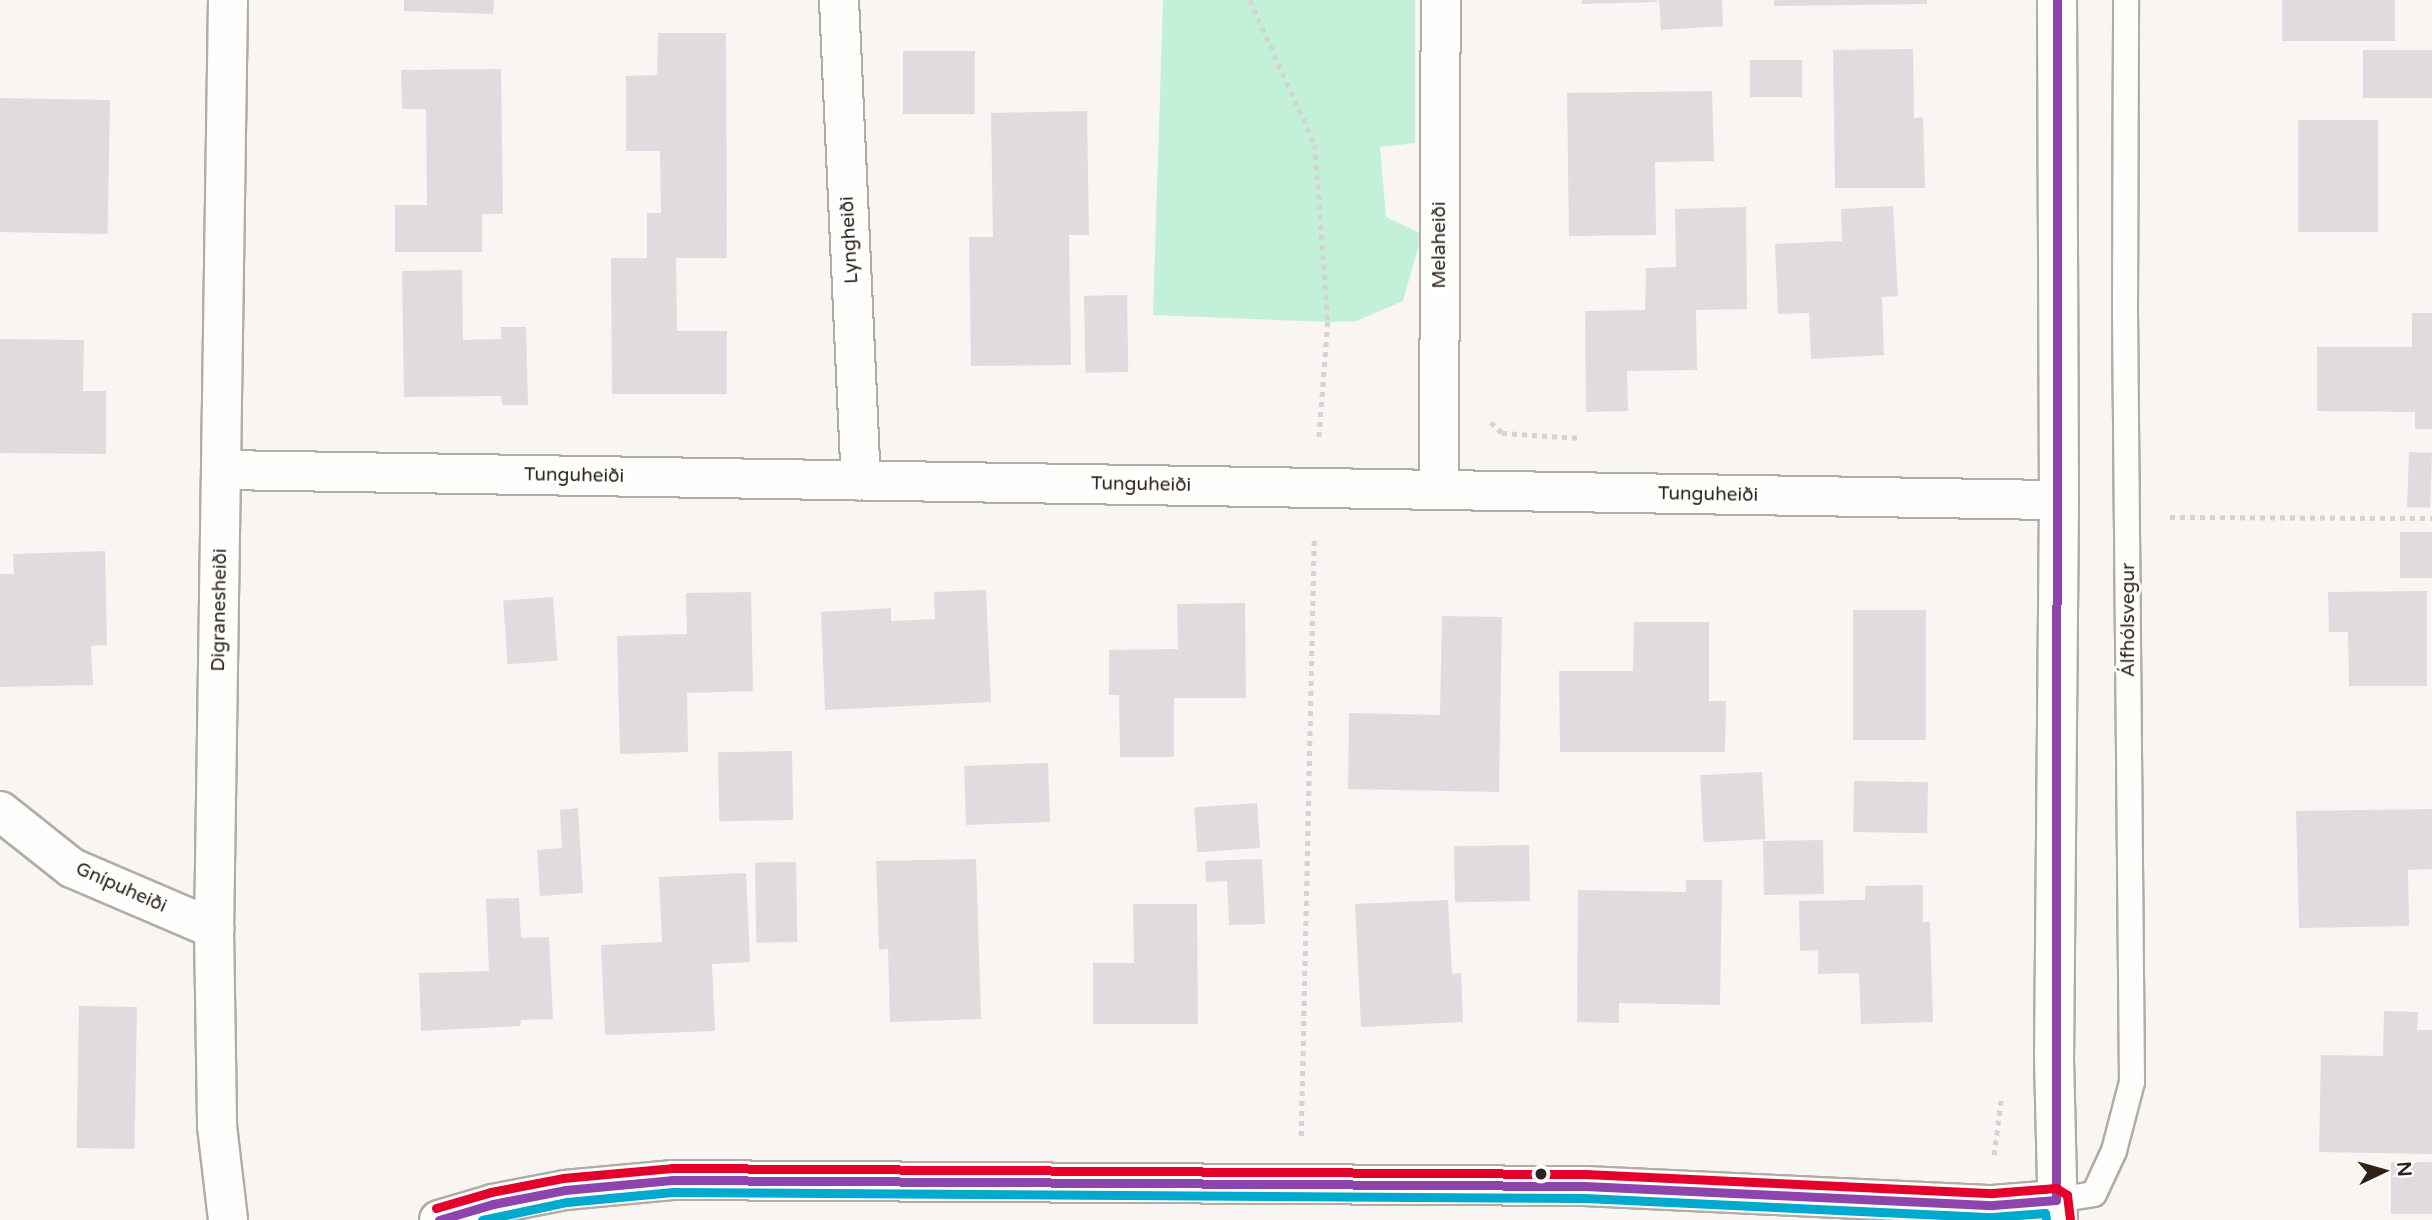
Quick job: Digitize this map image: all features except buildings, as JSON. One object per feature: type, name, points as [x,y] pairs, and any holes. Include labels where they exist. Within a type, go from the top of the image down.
[{"type":"street","name":"Digranesheiði","points":[[228,0],[214,929],[217,1126],[228,1220]]},
{"type":"street","name":"Lyngheiði","points":[[839,0],[861,480]]},
{"type":"street","name":"Melaheiði","points":[[1439,490],[1441,0]]},
{"type":"street","points":[[439,1220],[493,1204],[565,1190],[672,1180],[1585,1186],[2057,1210],[2054,1059],[2059,500],[2057,0]]},
{"type":"street","name":"Tunguheiði","points":[[223,470],[2059,500]]},
{"type":"street","name":"Gnípuheiði","points":[[0,811],[72,868],[214,929]]},
{"type":"lane","name":"Álfhólsvegur","points":[[2057,1210],[2094,1194],[2114,1151],[2132,1083],[2126,0]]},
{"type":"path","points":[[1250,0],[1315,145],[1328,322],[1315,488],[1302,1131],[1295,1183]]},
{"type":"path","points":[[1484,416],[1502,433],[1586,438]]},
{"type":"path","points":[[2128,517],[2432,518]]},
{"type":"green space","points":[[1163,0],[1415,0],[1415,143],[1380,147],[1386,217],[1422,234],[1403,301],[1357,321],[1153,315]]},
{"type":"transit line","points":[[2056,1200],[2057,0]]},
{"type":"transit line","points":[[436,1208],[491,1192],[563,1178],[672,1168],[1585,1174],[1993,1193],[2056,1188],[2067,1195],[2070,1219]]},
{"type":"transit line","points":[[439,1220],[493,1204],[565,1190],[672,1180],[1585,1186],[1993,1205],[2056,1200]]},
{"type":"transit line","points":[[482,1220],[567,1202],[673,1192],[1585,1198],[1992,1217],[2045,1213],[2046,1220]]}]
